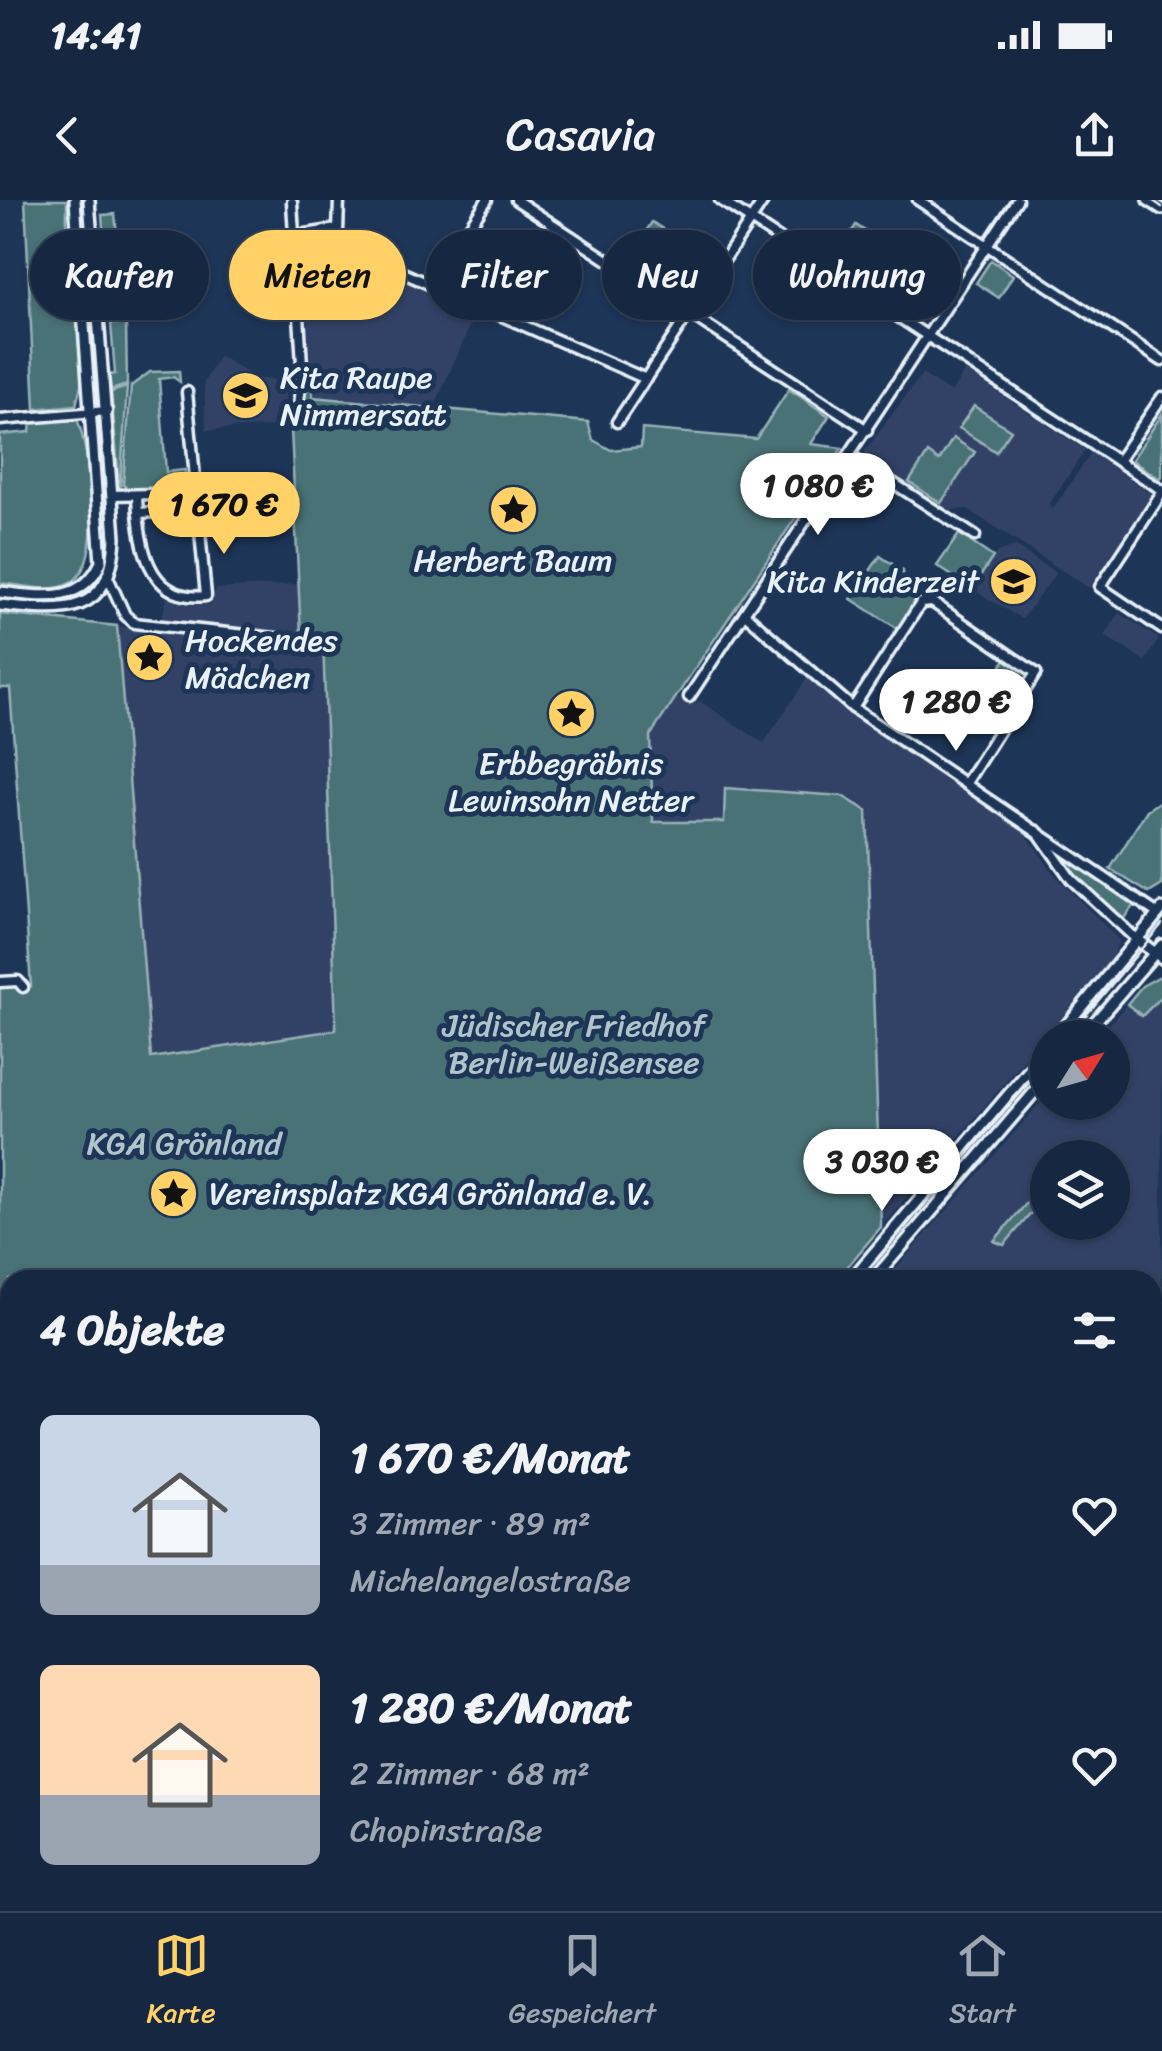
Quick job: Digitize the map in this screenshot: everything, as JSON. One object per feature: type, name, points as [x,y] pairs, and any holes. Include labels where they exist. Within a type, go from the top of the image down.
[{"type":"main road","points":[[0,592],[56,598],[87,584],[101,562],[75,200]]},
{"type":"main road","points":[[0,605],[58,612],[96,596],[109,578],[116,537],[89,200]]},
{"type":"main road","points":[[1148,200],[1162,209]]},
{"type":"main road","points":[[1071,1020],[1161,913]]},
{"type":"main road","points":[[1098,1020],[1160,952],[1136,939]]},
{"type":"main road","points":[[859,1270],[1030,1069]]},
{"type":"main road","points":[[882,1270],[1030,1097]]},
{"type":"street","points":[[333,230],[338,229],[339,200]]},
{"type":"street","points":[[467,230],[486,200]]},
{"type":"street","points":[[516,200],[602,256]]},
{"type":"street","points":[[720,200],[1162,492],[1100,587],[1162,629]]},
{"type":"street","points":[[733,247],[764,200]]},
{"type":"street","points":[[918,200],[1162,361]]},
{"type":"street","points":[[689,697],[1018,200]]},
{"type":"street","points":[[292,202],[294,230]]},
{"type":"street","points":[[297,420],[302,364],[299,320]]},
{"type":"street","points":[[513,320],[646,379]]},
{"type":"street","points":[[617,422],[684,320]]},
{"type":"street","points":[[700,320],[867,430]]},
{"type":"street","points":[[137,497],[142,551],[152,573],[175,592],[203,597],[207,592],[204,527],[196,510],[188,392]]},
{"type":"street","points":[[1118,461],[1162,397]]},
{"type":"street","points":[[0,420],[107,412]]},
{"type":"street","points":[[850,454],[974,536]]},
{"type":"street","points":[[112,495],[194,492]]},
{"type":"street","points":[[138,514],[196,510]]},
{"type":"street","points":[[101,562],[134,623],[302,641]]},
{"type":"street","points":[[96,596],[118,598]]},
{"type":"street","points":[[854,708],[921,603],[932,602],[1036,674],[966,783]]},
{"type":"street","points":[[745,614],[854,708],[1161,913]]},
{"type":"street","points":[[1037,831],[1071,880],[1136,939]]},
{"type":"street","points":[[0,982],[18,982],[23,987]]},
{"type":"shaded area","points":[[406,281],[426,290],[426,320],[472,320],[434,408],[312,396],[308,320],[406,320]]},
{"type":"shaded area","name":"Kita Raupe Nimmersatt","points":[[219,356],[256,378],[285,381],[286,426],[206,430],[204,382]]},
{"type":"shaded area","points":[[965,371],[1085,450],[1049,505],[1053,509],[1091,453],[1152,494],[1089,588],[967,509],[949,510],[863,454],[922,374],[951,393]]},
{"type":"shaded area","name":"Kita Kinderzeit","points":[[1015,546],[1056,573],[1022,619],[972,589],[997,552]]},
{"type":"shaded area","points":[[298,584],[301,635],[162,619],[167,597],[185,604],[211,605],[216,589]]},
{"type":"shaded area","points":[[1119,613],[1159,639],[1145,661],[1105,636]]},
{"type":"shaded area","points":[[117,626],[323,651],[337,1030],[151,1058]]},
{"type":"shaded area","points":[[807,678],[859,720],[1020,826],[1056,877],[1119,940],[1112,958],[1059,1020],[1030,1020],[1030,1053],[881,1227],[867,811],[842,796],[726,788],[725,823],[653,823],[650,737],[677,697],[696,704],[699,701],[764,743]]},
{"type":"shaded area","points":[[1154,990],[1162,996],[1162,1270],[895,1270],[1030,1115],[1030,1120],[1130,1120],[1130,1020],[1113,1020],[1127,1004],[1135,1011]]},
{"type":"green space","points":[[25,200],[67,200],[67,230],[30,230],[30,304]]},
{"type":"green space","points":[[115,214],[117,230],[103,230],[102,215]]},
{"type":"green space","points":[[652,222],[664,230],[647,230]]},
{"type":"green space","points":[[991,260],[1013,275],[999,298],[976,283]]},
{"type":"green space","points":[[31,320],[77,320],[82,381],[76,405],[35,409]]},
{"type":"green space","points":[[126,323],[127,385],[111,390],[109,375],[115,374],[111,324]]},
{"type":"green space","points":[[179,371],[180,382],[173,377],[159,379],[166,472],[185,470],[186,486],[131,491],[123,485],[131,386],[150,372]]},
{"type":"green space","name":"Jüdischer Friedhof Berlin-Weißensee","points":[[302,375],[311,375],[313,397],[588,422],[593,440],[611,450],[641,447],[642,429],[756,439],[789,389],[829,416],[811,444],[842,448],[650,736],[653,822],[724,822],[725,788],[842,796],[867,811],[881,1227],[844,1270],[0,1270],[0,988],[31,986],[10,688],[0,688],[0,614],[117,626],[151,1058],[336,1030],[323,638],[301,635],[291,429],[304,427]]},
{"type":"green space","points":[[127,387],[120,490],[111,392]]},
{"type":"green space","points":[[974,406],[1011,430],[996,452],[959,428]]},
{"type":"green space","points":[[1162,414],[1162,476],[1160,479],[1132,460]]},
{"type":"green space","points":[[77,419],[92,506],[88,554],[81,572],[70,583],[54,588],[0,583],[0,435],[30,432],[31,423]]},
{"type":"green space","points":[[953,438],[975,452],[941,503],[909,482],[928,453],[939,461]]},
{"type":"green space","points":[[959,534],[993,557],[972,589],[937,566]]},
{"type":"green space","points":[[880,556],[903,571],[904,583],[922,596],[900,630],[851,599]]},
{"type":"green space","points":[[1006,655],[1030,674],[1019,697],[996,682]]},
{"type":"green space","points":[[1162,800],[1162,885],[1149,893],[1110,869],[1147,810]]},
{"type":"green space","points":[[1054,846],[1136,902],[1122,921],[1078,882],[1051,849]]},
{"type":"green space","points":[[1162,975],[1162,996],[1142,1016],[1127,1004],[1142,986]]},
{"type":"green space","points":[[1030,1199],[1030,1215],[1004,1245],[994,1241]]},
{"type":"tram line","points":[[1152,200],[1162,207]]},
{"type":"tram line","points":[[1082,1020],[1162,924]]},
{"type":"tram line","points":[[869,1270],[1030,1082]]},
{"type":"place","name":"Kita Raupe Nimmersatt","points":[[245,395]]},
{"type":"place","name":"Herbert Baum","points":[[513,510]]},
{"type":"place","name":"Kita Kinderzeit","points":[[1014,581]]},
{"type":"place","name":"Hockendes Mädchen","points":[[150,658]]},
{"type":"place","name":"Erbbegräbnis Lewinsohn Netter","points":[[571,713]]},
{"type":"place","name":"Vereinsplatz KGA Grönland e. V.","points":[[174,1193]]},
{"type":"park label","name":"KGA Grönland","points":[[184,1143]]}]
